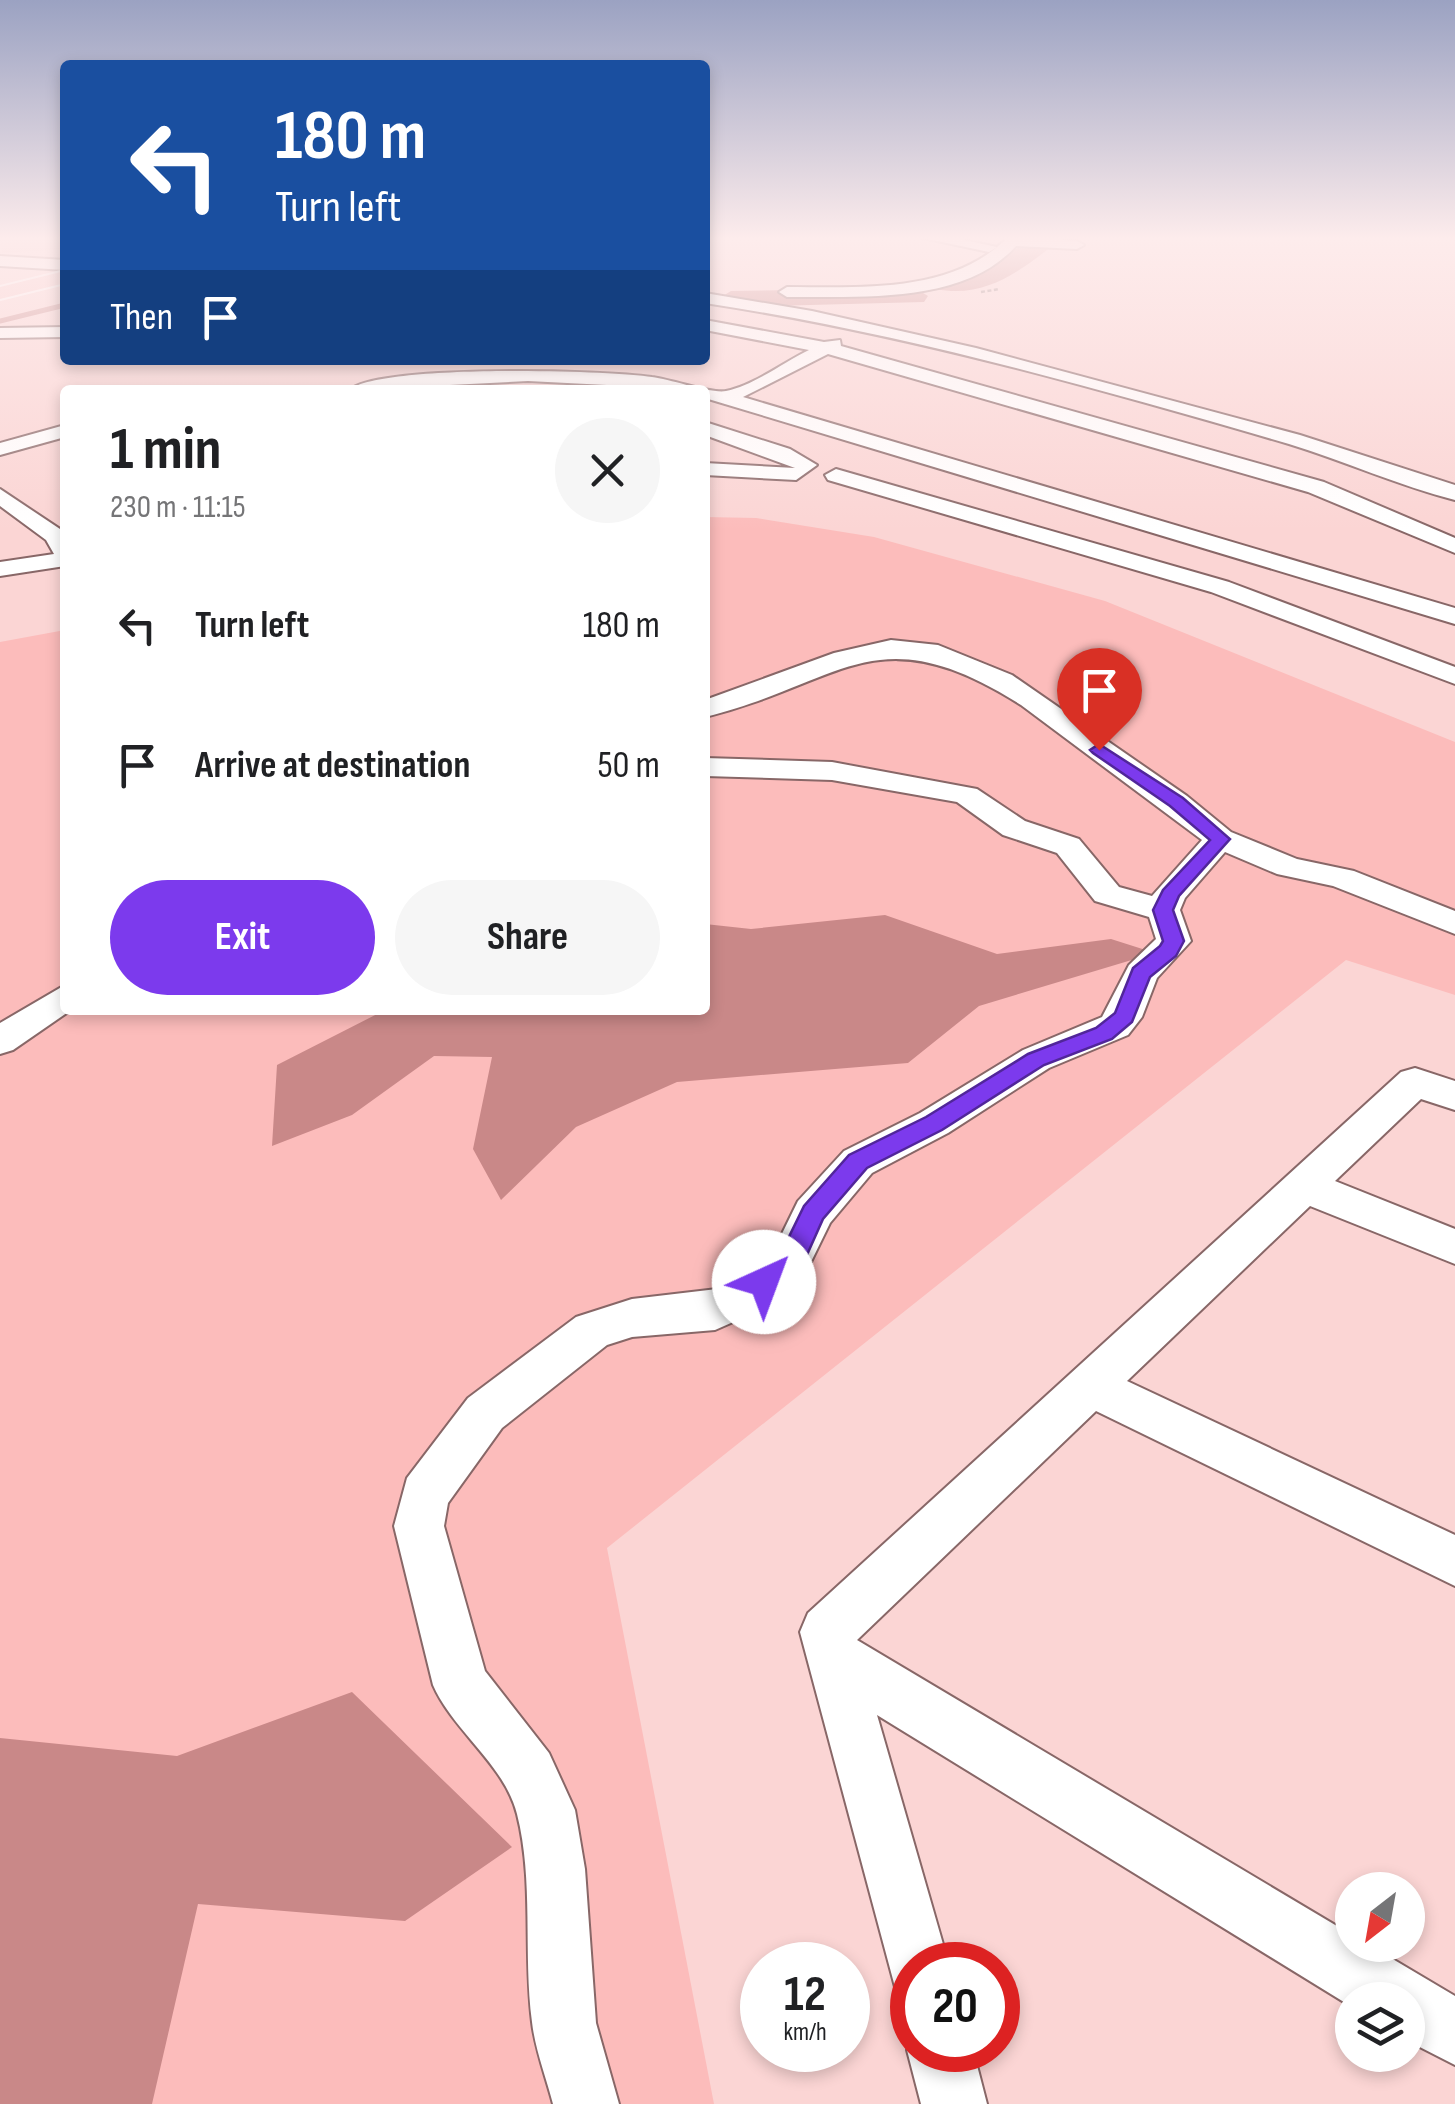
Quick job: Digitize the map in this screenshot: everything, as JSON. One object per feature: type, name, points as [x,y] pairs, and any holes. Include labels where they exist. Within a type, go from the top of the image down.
[{"type":"street","points":[[753,334],[826,348],[1316,487],[1455,546]]},
{"type":"street","points":[[729,397],[854,334]]},
{"type":"street","points":[[901,334],[1264,431],[1455,493]]},
{"type":"street","points":[[395,385],[452,377],[553,375],[648,385]]},
{"type":"street","points":[[710,393],[1455,616]]},
{"type":"street","points":[[710,430],[783,453],[819,481],[876,442]]},
{"type":"street","points":[[0,449],[60,432]]},
{"type":"street","points":[[710,469],[801,470]]},
{"type":"street","points":[[833,471],[1220,587],[1455,676]]},
{"type":"street","points":[[0,496],[55,536],[60,546]]},
{"type":"street","points":[[0,569],[60,557]]},
{"type":"street","points":[[710,707],[843,660],[891,648],[929,651],[1002,681],[1031,699],[1176,802],[1220,839],[1288,867],[1342,878],[1455,923]]},
{"type":"street","points":[[710,767],[748,765],[832,771],[966,795],[1014,828],[1068,846],[1108,894],[1163,910]]},
{"type":"street","points":[[586,2104],[564,2023],[555,1869],[546,1810],[529,1773],[460,1685],[418,1526],[425,1495],[485,1413],[592,1331],[632,1318],[715,1311],[733,1302],[792,1258],[813,1213],[858,1162],[934,1123],[1036,1059],[1115,1026],[1124,1017],[1134,983],[1174,941],[1163,910],[1170,894],[1220,839]]},
{"type":"street","points":[[0,1041],[60,1000]]},
{"type":"street","points":[[911,1942],[827,1632],[1415,1082],[1455,1096]]},
{"type":"street","points":[[1304,1186],[1455,1247]]},
{"type":"street","points":[[1090,1386],[1455,1560]]},
{"type":"street","points":[[834,1657],[1371,1982]]},
{"type":"street","points":[[1425,2014],[1455,2032]]},
{"type":"street","points":[[946,2072],[954,2104]]},
{"type":"shaded area","points":[[710,517],[756,518],[874,537],[1105,601],[1455,742],[1455,995],[1346,960],[607,1548],[714,2104],[0,2104],[0,642],[60,631],[60,1015],[710,1015]]},
{"type":"shaded area","points":[[885,915],[997,954],[1111,939],[1155,953],[979,1006],[908,1063],[677,1082],[576,1127],[501,1200],[473,1149],[492,1057],[434,1056],[352,1115],[272,1146],[277,1065],[375,1015],[710,1015],[710,925],[751,929]]},
{"type":"shaded area","points":[[352,1692],[512,1847],[405,1921],[198,1904],[152,2104],[0,2104],[0,1738],[177,1756]]},
{"type":"route","points":[[764,1282],[792,1258],[813,1213],[838,1180],[858,1162],[934,1123],[1036,1059],[1115,1026],[1124,1017],[1141,973],[1168,951],[1174,941],[1163,910],[1170,894],[1220,839],[1176,802],[1099,750]]}]
